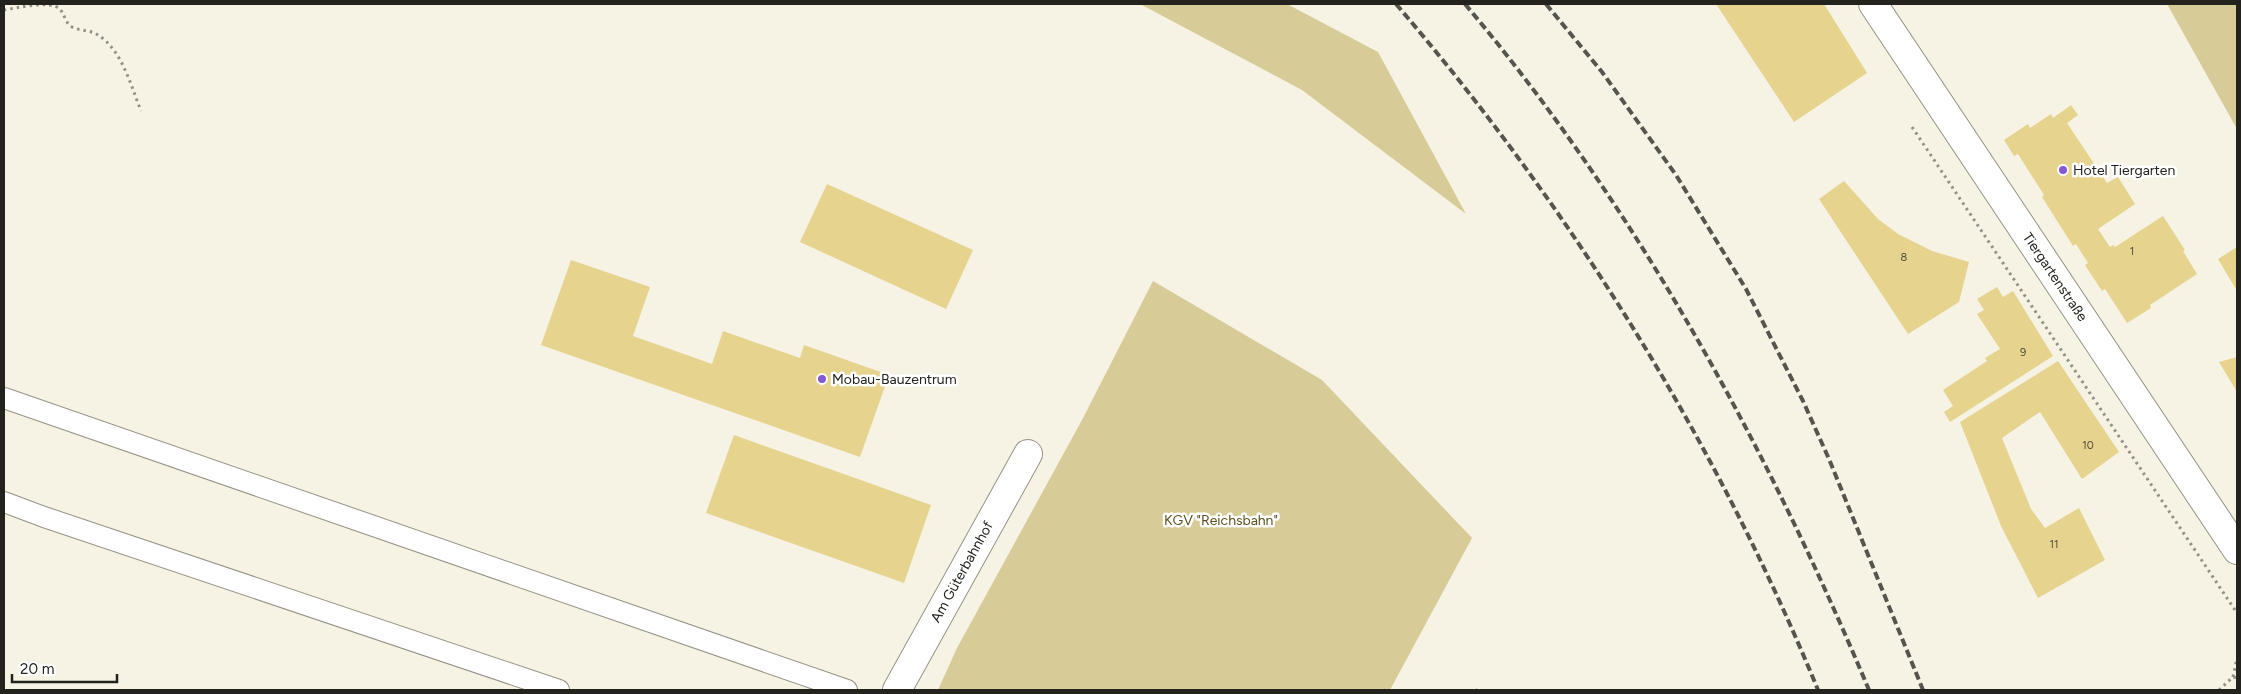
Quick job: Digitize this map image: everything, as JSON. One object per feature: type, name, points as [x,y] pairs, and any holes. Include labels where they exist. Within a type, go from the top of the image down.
[{"type":"street","name":"Tiergartenstraße","points":[[1873,4],[2237,550]]},
{"type":"street","name":"Am Güterbahnhof","points":[[897,690],[1028,454]]},
{"type":"lane","points":[[4,398],[847,690]]},
{"type":"lane","points":[[4,502],[558,690]]},
{"type":"path","points":[[4,10],[50,4],[61,10],[66,23],[96,34],[103,39],[116,53],[141,111]]},
{"type":"path","points":[[1912,127],[2237,613]]},
{"type":"path","points":[[2219,690],[2235,677],[2237,658]]},
{"type":"green space","points":[[1140,4],[1287,4],[1378,52],[1466,214],[1302,90]]},
{"type":"green space","points":[[2167,4],[2237,4],[2237,129]]},
{"type":"green space","name":"KGV \"Reichsbahn\"","points":[[1153,281],[1322,380],[1472,538],[1390,690],[938,690],[957,648],[1082,420]]},
{"type":"building","points":[[1716,4],[1824,4],[1867,73],[1794,122]]},
{"type":"building","points":[[2071,105],[2078,115],[2067,123],[2107,183],[2118,177],[2135,204],[2098,229],[2110,247],[2113,245],[2115,247],[2163,216],[2185,250],[2183,251],[2197,274],[2150,305],[2151,308],[2127,323],[2105,289],[2102,291],[2085,265],[2088,263],[2076,244],[2073,246],[2018,154],[2014,156],[2004,140],[2028,124],[2030,128],[2051,114],[2053,118]]},
{"type":"building","points":[[1844,181],[1878,219],[1898,234],[1932,251],[1969,262],[1959,302],[1908,334],[1819,199]]},
{"type":"building","points":[[827,184],[973,250],[946,309],[800,242]]},
{"type":"building","points":[[2237,247],[2237,291],[2218,259]]},
{"type":"building","points":[[571,260],[650,287],[633,336],[712,364],[723,331],[800,358],[804,345],[889,375],[860,457],[541,345]]},
{"type":"building","points":[[1997,287],[2003,297],[2013,291],[2053,356],[1950,422],[1944,412],[1953,406],[1943,390],[1987,361],[1985,358],[2000,349],[1977,314],[1984,310],[1977,299]]},
{"type":"building","points":[[2237,357],[2237,392],[2219,362]]},
{"type":"building","points":[[2058,361],[2119,452],[2082,479],[2040,412],[2002,438],[2031,509],[2045,528],[2079,508],[2105,560],[2038,598],[2001,526],[1960,422]]},
{"type":"building","points":[[734,435],[931,505],[904,583],[706,513]]},
{"type":"railway","points":[[1396,4],[1460,82],[1521,162],[1580,245],[1634,330],[1686,417],[1734,506],[1778,597],[1818,690]]},
{"type":"railway","points":[[1465,4],[1528,82],[1586,163],[1641,246],[1693,332],[1787,508],[1869,690]]},
{"type":"railway","points":[[1546,4],[1602,72],[1676,175],[1746,289],[1803,401],[1829,459],[1923,690]]},
{"type":"place","name":"Hotel Tiergarten","points":[[2063,170]]},
{"type":"place","name":"Mobau-Bauzentrum","points":[[822,379]]}]
